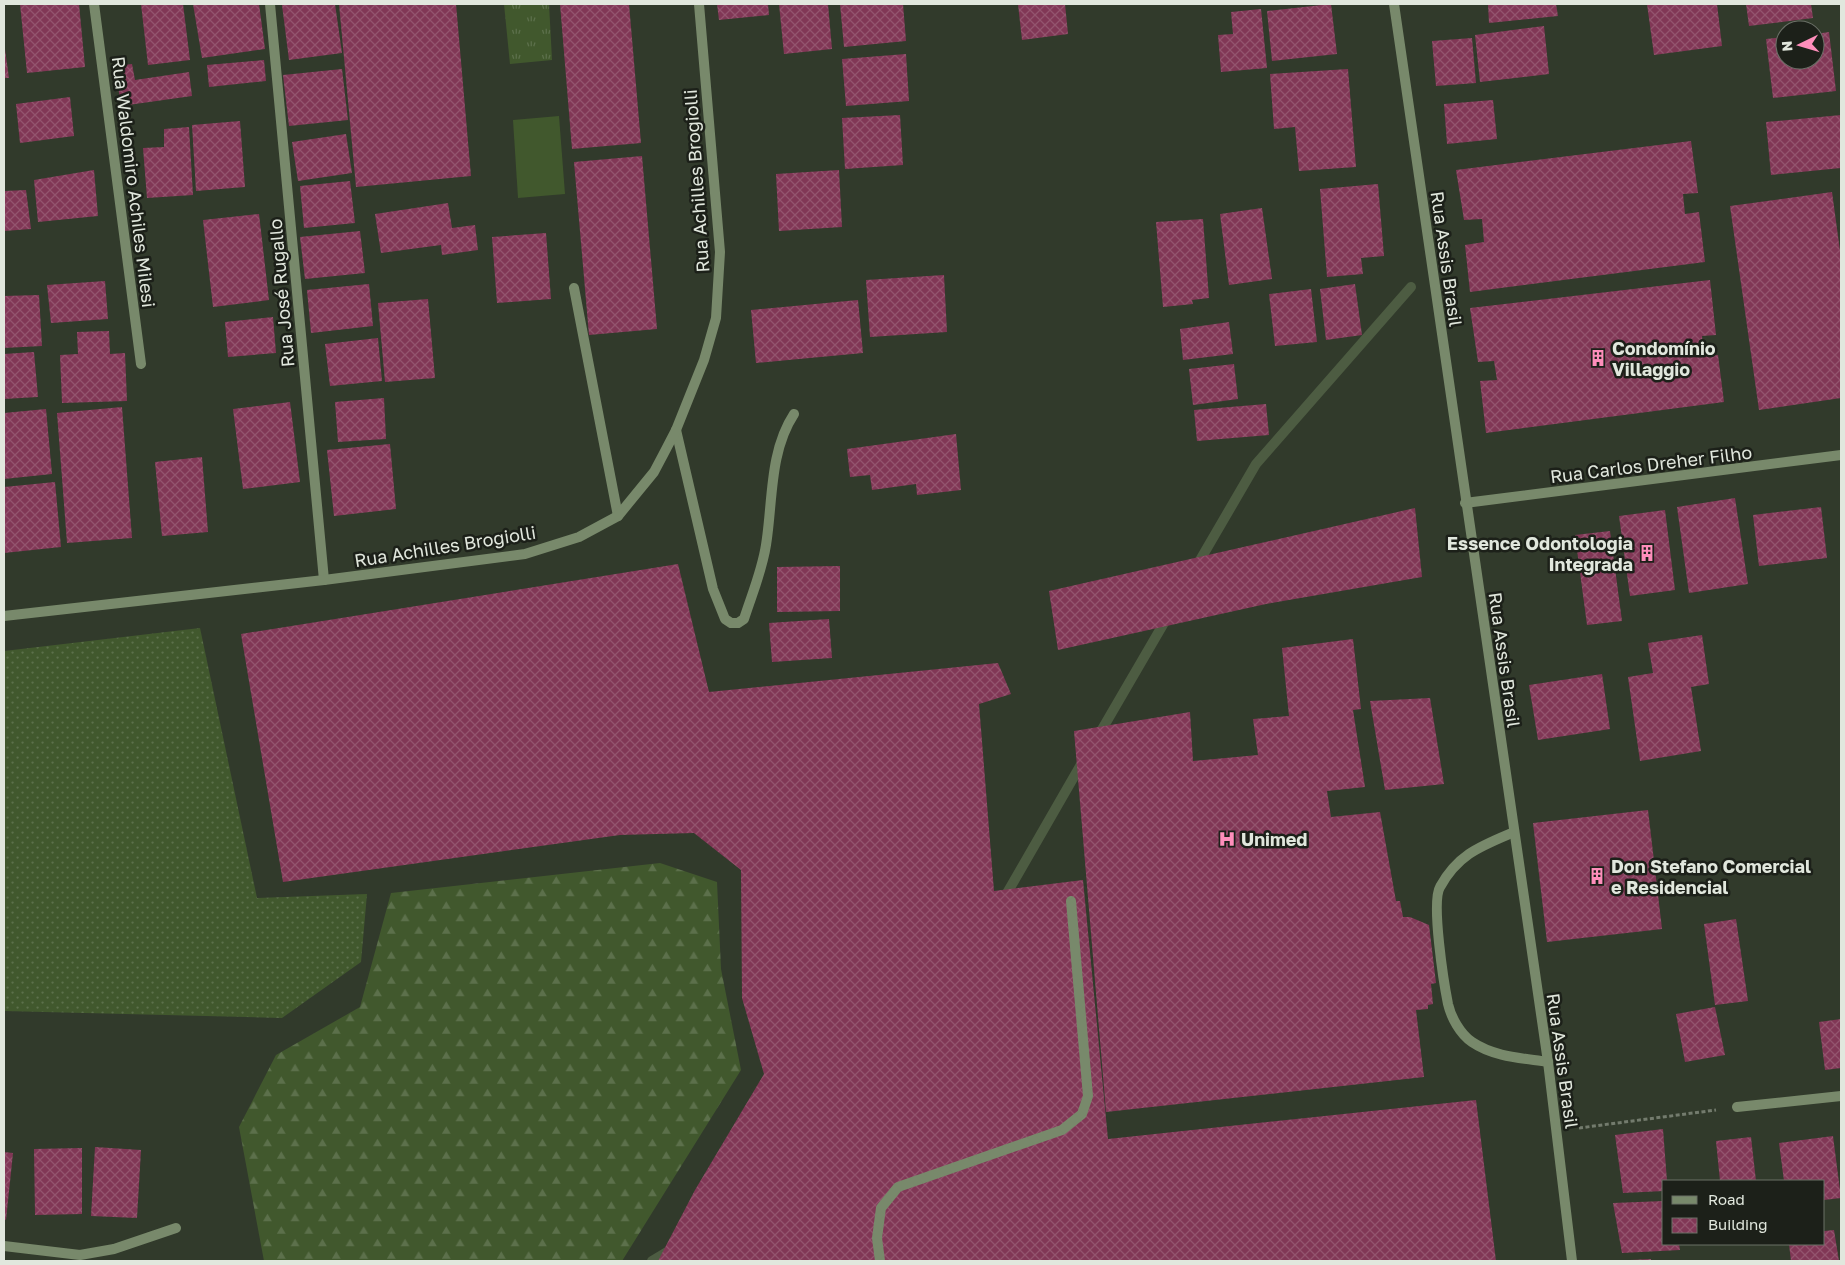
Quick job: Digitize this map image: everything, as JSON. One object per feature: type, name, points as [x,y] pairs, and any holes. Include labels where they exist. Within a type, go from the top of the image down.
[{"type":"street","name":"Rua Waldomiro Achiles Milesi","points":[[94,4],[141,364]]},
{"type":"street","name":"Rua José Rugallo","points":[[270,4],[324,580]]},
{"type":"street","name":"Rua Achilles Brogiolli","points":[[4,616],[324,580],[525,554],[579,537],[618,516],[654,472],[676,430],[704,360],[716,318],[720,262],[699,4]]},
{"type":"street","name":"Rua Assis Brasil","points":[[1394,4],[1548,1062],[1572,1261]]},
{"type":"street","points":[[574,288],[618,516]]},
{"type":"street","points":[[676,430],[712,589],[725,619],[731,623],[744,619],[759,578],[766,546],[775,463],[783,434],[794,414]]},
{"type":"street","name":"Rua Carlos Dreher Filho","points":[[1466,503],[1841,455]]},
{"type":"street","points":[[1514,832],[1473,850],[1452,869],[1438,890],[1436,913],[1448,1005],[1458,1028],[1470,1041],[1486,1050],[1508,1056],[1548,1062]]},
{"type":"street","points":[[880,1261],[877,1238],[881,1208],[898,1187],[1062,1130],[1082,1114],[1088,1096],[1071,901]]},
{"type":"street","points":[[1737,1107],[1841,1096]]},
{"type":"street","points":[[4,1246],[80,1255],[114,1249],[176,1228]]},
{"type":"path","points":[[1557,1131],[1737,1107]]},
{"type":"green space","points":[[504,4],[549,4],[552,60],[510,64]]},
{"type":"green space","points":[[559,116],[565,194],[518,198],[513,120]]},
{"type":"green space","points":[[200,628],[257,898],[367,894],[361,962],[282,1018],[4,1011],[4,651]]},
{"type":"green space","points":[[660,863],[717,882],[721,969],[741,1070],[622,1261],[264,1261],[239,1127],[276,1055],[360,1007],[391,893]]},
{"type":"building","points":[[20,4],[79,4],[85,67],[27,73]]},
{"type":"building","points":[[141,4],[183,4],[190,60],[148,65]]},
{"type":"building","points":[[193,4],[259,4],[265,49],[202,58]]},
{"type":"building","points":[[335,4],[342,53],[289,60],[282,5]]},
{"type":"building","points":[[339,4],[456,4],[471,176],[356,187]]},
{"type":"building","points":[[560,4],[629,4],[641,143],[572,149]]},
{"type":"building","points":[[717,4],[768,4],[769,15],[719,20]]},
{"type":"building","points":[[779,4],[828,4],[832,49],[784,54]]},
{"type":"building","points":[[840,4],[903,4],[906,41],[844,47]]},
{"type":"building","points":[[1018,4],[1065,4],[1068,34],[1022,40]]},
{"type":"building","points":[[1331,4],[1337,54],[1272,61],[1267,11]]},
{"type":"building","points":[[1488,4],[1556,4],[1558,16],[1489,23]]},
{"type":"building","points":[[1647,4],[1717,4],[1722,46],[1654,55]]},
{"type":"building","points":[[1746,4],[1811,4],[1813,18],[1775,20],[1775,23],[1749,26]]},
{"type":"building","points":[[1261,9],[1267,68],[1221,72],[1218,35],[1233,34],[1231,12]]},
{"type":"building","points":[[1544,26],[1549,74],[1480,82],[1475,35]]},
{"type":"building","points":[[1829,32],[1836,91],[1773,98],[1766,39],[1775,38],[1775,70],[1825,70],[1825,33]]},
{"type":"building","points":[[1472,38],[1476,83],[1436,86],[1432,41]]},
{"type":"building","points":[[4,42],[9,78],[4,78]]},
{"type":"building","points":[[906,54],[909,101],[846,106],[842,59]]},
{"type":"building","points":[[264,60],[266,81],[209,87],[207,65]]},
{"type":"building","points":[[132,64],[135,80],[189,72],[192,96],[121,106],[115,66]]},
{"type":"building","points":[[342,69],[348,120],[289,126],[283,75]]},
{"type":"building","points":[[1348,69],[1356,167],[1299,171],[1295,127],[1274,129],[1270,74]]},
{"type":"building","points":[[70,97],[74,136],[20,143],[16,104]]},
{"type":"building","points":[[1493,100],[1497,139],[1447,144],[1444,104]]},
{"type":"building","points":[[900,115],[903,165],[845,169],[842,118]]},
{"type":"building","points":[[1841,115],[1841,168],[1771,175],[1766,122]]},
{"type":"building","points":[[240,121],[245,187],[196,191],[192,125]]},
{"type":"building","points":[[189,127],[193,195],[147,198],[143,148],[164,147],[164,129]]},
{"type":"building","points":[[346,134],[352,173],[298,181],[292,142]]},
{"type":"building","points":[[1691,141],[1698,193],[1683,194],[1685,214],[1699,212],[1705,262],[1470,292],[1465,245],[1484,242],[1482,219],[1464,220],[1456,170]]},
{"type":"building","points":[[642,156],[657,329],[589,335],[574,162]]},
{"type":"building","points":[[94,170],[98,216],[38,222],[34,180]]},
{"type":"building","points":[[839,170],[842,227],[779,231],[776,174]]},
{"type":"building","points":[[350,181],[355,223],[304,228],[300,186]]},
{"type":"building","points":[[1378,184],[1384,256],[1361,258],[1363,274],[1327,277],[1320,189]]},
{"type":"building","points":[[26,190],[31,229],[4,231],[4,191]]},
{"type":"building","points":[[1832,192],[1841,258],[1841,398],[1759,410],[1730,206]]},
{"type":"building","points":[[448,203],[452,228],[475,225],[478,250],[442,255],[441,245],[381,253],[375,214]]},
{"type":"building","points":[[1262,208],[1272,279],[1229,285],[1220,214]]},
{"type":"building","points":[[259,214],[269,300],[213,307],[203,220]]},
{"type":"building","points":[[1203,219],[1209,298],[1192,300],[1193,304],[1163,307],[1156,222]]},
{"type":"building","points":[[360,231],[365,273],[305,279],[300,237]]},
{"type":"building","points":[[546,233],[551,299],[497,303],[492,237]]},
{"type":"building","points":[[944,275],[947,332],[870,337],[866,280]]},
{"type":"building","name":"Condomínio Villaggio","points":[[1710,280],[1716,335],[1702,336],[1704,356],[1718,355],[1724,402],[1486,433],[1480,381],[1497,380],[1494,361],[1478,362],[1470,308]]},
{"type":"building","points":[[105,281],[108,319],[51,323],[47,285]]},
{"type":"building","points":[[369,284],[373,326],[311,333],[307,290]]},
{"type":"building","points":[[1355,284],[1362,335],[1326,340],[1320,289]]},
{"type":"building","points":[[1311,289],[1317,342],[1275,346],[1269,294]]},
{"type":"building","points":[[39,295],[42,346],[4,348],[4,296]]},
{"type":"building","points":[[428,299],[435,378],[385,382],[378,303]]},
{"type":"building","points":[[858,300],[863,353],[756,363],[751,310]]},
{"type":"building","points":[[273,317],[276,353],[228,357],[225,322]]},
{"type":"building","points":[[1229,322],[1233,354],[1183,360],[1180,329]]},
{"type":"building","points":[[109,331],[110,354],[125,353],[127,401],[62,403],[60,355],[78,354],[77,332]]},
{"type":"building","points":[[378,338],[382,381],[330,386],[325,344]]},
{"type":"building","points":[[34,352],[38,397],[4,399],[4,354]]},
{"type":"building","points":[[1234,364],[1238,399],[1193,405],[1189,369]]},
{"type":"building","points":[[384,398],[386,439],[338,442],[335,402]]},
{"type":"building","points":[[290,402],[300,482],[243,489],[233,409]]},
{"type":"building","points":[[1266,404],[1269,435],[1197,441],[1194,410]]},
{"type":"building","points":[[122,407],[132,538],[67,543],[57,413]]},
{"type":"building","points":[[46,409],[52,474],[4,479],[4,413]]},
{"type":"building","points":[[956,434],[961,490],[917,495],[916,484],[872,490],[870,475],[850,477],[847,449]]},
{"type":"building","points":[[390,444],[396,509],[334,516],[327,450]]},
{"type":"building","points":[[202,457],[208,532],[162,536],[155,462]]},
{"type":"building","points":[[55,482],[61,547],[4,553],[4,487]]},
{"type":"building","points":[[1735,498],[1748,584],[1689,593],[1677,507]]},
{"type":"building","points":[[1821,507],[1827,558],[1759,566],[1753,515]]},
{"type":"building","points":[[1415,508],[1422,577],[1266,604],[1058,650],[1049,591]]},
{"type":"building","name":"Essence Odontologia Integrada","points":[[1665,510],[1675,590],[1630,596],[1619,516]]},
{"type":"building","points":[[1610,531],[1622,621],[1587,625],[1575,535]]},
{"type":"building","points":[[678,564],[709,692],[998,663],[1011,694],[979,704],[994,891],[1083,880],[1108,1139],[1476,1100],[1496,1261],[658,1261],[695,1190],[764,1074],[742,998],[741,870],[694,833],[620,835],[283,882],[241,634]]},
{"type":"building","points":[[840,566],[840,611],[777,612],[777,567]]},
{"type":"building","points":[[829,619],[832,658],[772,662],[769,623]]},
{"type":"building","points":[[1702,635],[1709,684],[1691,687],[1701,751],[1640,761],[1628,677],[1653,673],[1648,643]]},
{"type":"building","name":"Unimed","points":[[1353,639],[1361,709],[1353,710],[1365,787],[1327,791],[1331,817],[1380,812],[1396,901],[1400,901],[1403,917],[1410,917],[1429,925],[1436,983],[1431,984],[1433,1004],[1428,1005],[1428,1009],[1416,1010],[1424,1077],[1106,1112],[1074,731],[1190,712],[1193,761],[1258,755],[1253,719],[1289,716],[1282,648]]},
{"type":"building","points":[[1602,674],[1610,729],[1538,740],[1529,685]]},
{"type":"building","points":[[1430,698],[1444,784],[1385,790],[1370,701]]},
{"type":"building","name":"Don Stefano Comercial e Residencial","points":[[1648,810],[1662,929],[1547,942],[1533,823]]},
{"type":"building","points":[[1736,919],[1748,1001],[1715,1005],[1704,924]]},
{"type":"building","points":[[1715,1007],[1725,1055],[1685,1062],[1676,1014]]},
{"type":"building","points":[[1841,1019],[1841,1068],[1825,1070],[1819,1022]]},
{"type":"building","points":[[1663,1129],[1667,1180],[1662,1180],[1662,1191],[1623,1193],[1615,1135]]},
{"type":"building","points":[[1833,1136],[1841,1198],[1825,1200],[1825,1180],[1784,1180],[1779,1143]]},
{"type":"building","points":[[1751,1137],[1756,1180],[1720,1180],[1716,1141]]},
{"type":"building","points":[[95,1147],[141,1150],[137,1218],[91,1216]]},
{"type":"building","points":[[82,1148],[82,1214],[35,1215],[34,1149]]},
{"type":"building","points":[[4,1152],[13,1153],[6,1220],[4,1219]]},
{"type":"building","points":[[1662,1201],[1662,1245],[1679,1245],[1680,1250],[1622,1253],[1613,1203]]},
{"type":"building","points":[[1834,1230],[1839,1261],[1791,1261],[1789,1245],[1825,1245],[1825,1231]]},
{"type":"building","points":[[1651,1259],[1651,1261],[1630,1261],[1630,1260]]},
{"type":"waterway","points":[[1196,567],[1256,464],[1411,287]]},
{"type":"waterway","points":[[1097,738],[1168,616]]},
{"type":"waterway","points":[[1003,900],[1083,761]]},
{"type":"waterway","points":[[652,1261],[672,1249]]},
{"type":"place","name":"Condomínio Villaggio","points":[[1598,358]]},
{"type":"place","name":"Essence Odontologia Integrada","points":[[1647,553]]},
{"type":"place","name":"Unimed","points":[[1227,839]]},
{"type":"place","name":"Don Stefano Comercial e Residencial","points":[[1597,876]]}]
